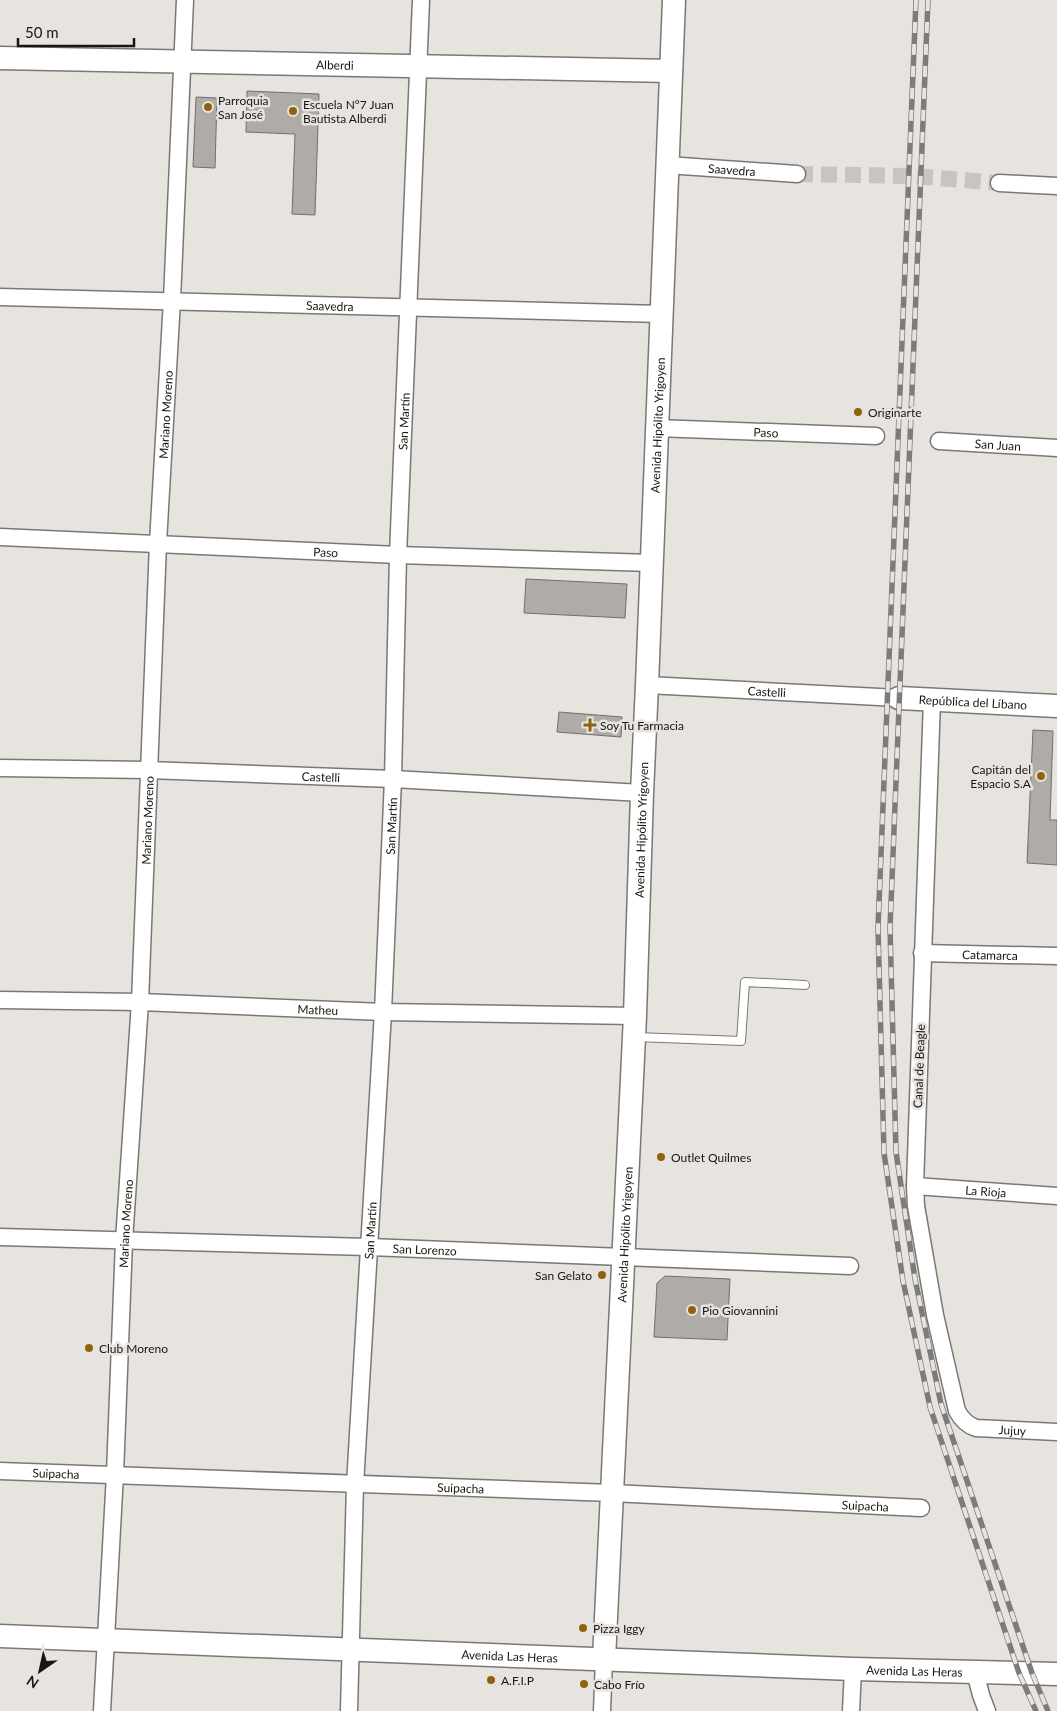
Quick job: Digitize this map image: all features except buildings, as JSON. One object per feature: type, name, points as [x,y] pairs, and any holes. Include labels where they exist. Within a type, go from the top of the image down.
[{"type":"street","name":"Mariano Moreno","points":[[102,1711],[115,1474],[124,1241],[140,1002],[158,543],[172,300],[185,0]]},
{"type":"street","name":"San Martín","points":[[349,1711],[356,1485],[383,1012],[393,779],[398,555],[410,308],[417,67],[421,0]]},
{"type":"street","name":"Avenida Hipólito Yrigoyen","points":[[604,1659],[634,1026],[674,0]]},
{"type":"street","name":"Alberdi","points":[[0,58],[671,71]]},
{"type":"street","name":"Saavedra","points":[[667,165],[797,174]]},
{"type":"street","points":[[999,183],[1057,186]]},
{"type":"street","name":"Saavedra","points":[[0,297],[661,314]]},
{"type":"street","name":"Paso","points":[[656,428],[876,436]]},
{"type":"street","name":"San Juan","points":[[939,441],[1057,448]]},
{"type":"street","name":"Paso","points":[[0,537],[398,555],[651,563]]},
{"type":"street","name":"Castelli","points":[[647,685],[893,697]]},
{"type":"street","name":"República del Líbano","points":[[893,697],[1057,706]]},
{"type":"street","name":"Canal de Beagle","points":[[932,699],[922,953],[916,1206],[938,1325],[957,1411],[961,1418],[969,1425]]},
{"type":"street","name":"Castelli","points":[[0,768],[148,770],[393,779],[642,793]]},
{"type":"street","name":"Catamarca","points":[[922,953],[1057,956]]},
{"type":"street","name":"Matheu","points":[[0,1000],[140,1002],[383,1012],[634,1026]]},
{"type":"street","name":"La Rioja","points":[[915,1186],[1057,1196]]},
{"type":"street","name":"San Lorenzo","points":[[0,1237],[369,1247],[850,1266]]},
{"type":"street","name":"Jujuy","points":[[969,1425],[976,1428],[1057,1432]]},
{"type":"street","name":"Suipacha","points":[[0,1471],[612,1493],[920,1508]]},
{"type":"street","name":"Avenida Las Heras","points":[[0,1636],[852,1669],[1057,1674]]},
{"type":"street","points":[[602,1711],[604,1659]]},
{"type":"street","points":[[851,1711],[852,1669]]},
{"type":"street","points":[[975,1672],[981,1695],[988,1711]]},
{"type":"lane","points":[[634,1026],[741,1042],[745,982],[805,985]]},
{"type":"tunnel","points":[[797,174],[915,176],[999,183]]},
{"type":"railway","points":[[916,0],[878,928],[884,1153],[903,1281],[930,1407],[1019,1673],[1036,1711]]},
{"type":"railway","points":[[928,0],[890,928],[896,1152],[915,1279],[941,1404],[1032,1673],[1048,1711]]},
{"type":"place","name":"Parroquia San José","points":[[208,107]]},
{"type":"place","name":"Escuela N°7 Juan Bautista Alberdi","points":[[293,111]]},
{"type":"place","name":"Originarte","points":[[858,412]]},
{"type":"place","name":"Soy Tu Farmacia","points":[[590,725]]},
{"type":"place","name":"Capitán del Espacio S.A","points":[[1041,776]]},
{"type":"place","name":"Outlet Quilmes","points":[[661,1157]]},
{"type":"place","name":"San Gelato","points":[[602,1275]]},
{"type":"place","name":"Pio Giovannini","points":[[692,1310]]},
{"type":"place","name":"Club Moreno","points":[[89,1348]]},
{"type":"place","name":"Pizza Iggy","points":[[583,1628]]},
{"type":"place","name":"A.F.I.P","points":[[491,1680]]},
{"type":"place","name":"Cabo Frío","points":[[584,1684]]}]
